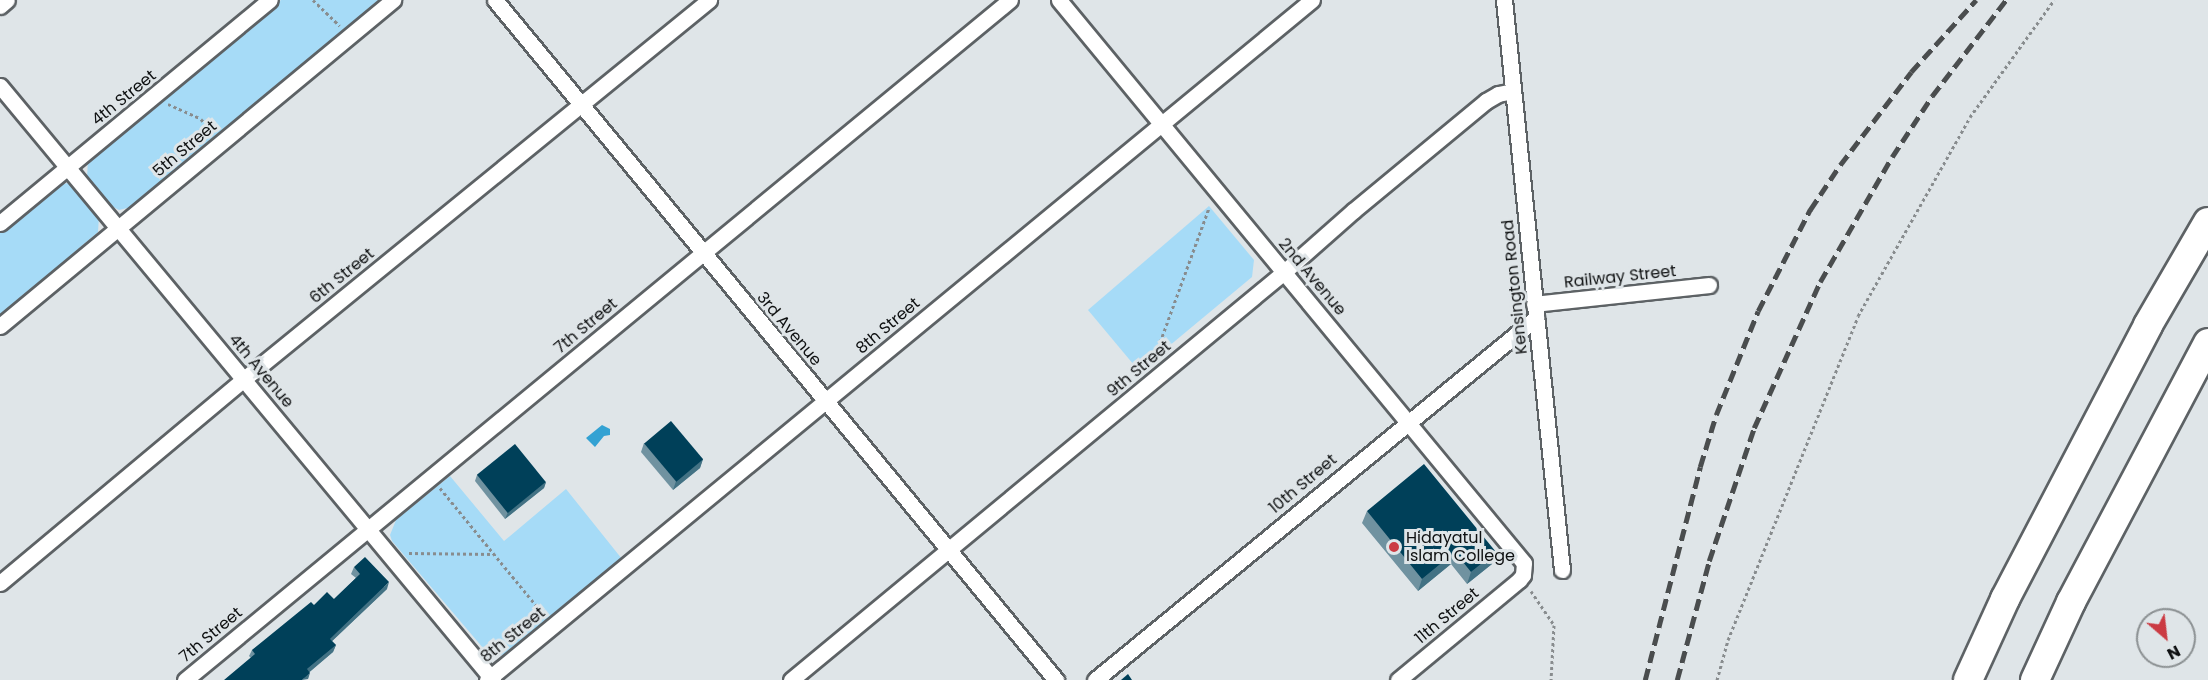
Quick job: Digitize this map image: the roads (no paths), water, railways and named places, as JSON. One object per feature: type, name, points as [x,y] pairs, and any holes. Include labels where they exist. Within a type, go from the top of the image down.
[{"type":"highway","points":[[1968,680],[2005,599],[2148,325],[2208,222]]},
{"type":"highway","points":[[2035,680],[2071,602],[2208,343]]},
{"type":"street","points":[[0,6],[7,0]]},
{"type":"street","name":"4th Street","points":[[0,223],[270,0]]},
{"type":"street","name":"5th Street","points":[[0,326],[393,0]]},
{"type":"street","name":"3rd Avenue","points":[[495,0],[1056,680]]},
{"type":"street","name":"6th Street","points":[[0,583],[244,379],[709,0]]},
{"type":"street","name":"7th Street","points":[[185,680],[1010,0]]},
{"type":"street","name":"2nd Avenue","points":[[1059,0],[1521,557],[1525,569],[1523,584]]},
{"type":"street","name":"8th Street","points":[[491,679],[825,400],[1312,0]]},
{"type":"street","name":"Kensington Road","points":[[1504,0],[1562,570]]},
{"type":"street","name":"4th Avenue","points":[[0,86],[369,528],[491,679]]},
{"type":"street","name":"9th Street","points":[[791,680],[1284,272],[1353,211],[1486,101],[1498,94],[1513,91]]},
{"type":"street","name":"Railway Street","points":[[1535,311],[1709,285]]},
{"type":"street","name":"10th Street","points":[[1095,680],[1409,420],[1535,311]]},
{"type":"street","name":"11th Street","points":[[1398,680],[1523,584]]},
{"type":"water","points":[[602,425],[610,429],[610,435],[604,436],[595,447],[586,438]]},
{"type":"railway","points":[[1645,680],[1700,467],[1716,415],[1758,311],[1810,210],[1840,165],[1911,72],[1976,0]]},
{"type":"railway","points":[[1677,680],[1709,561],[1754,428],[1820,282],[1892,157],[1932,96],[2006,0]]},
{"type":"place","name":"Hidayatul Islam College","points":[[1394,547]]}]
